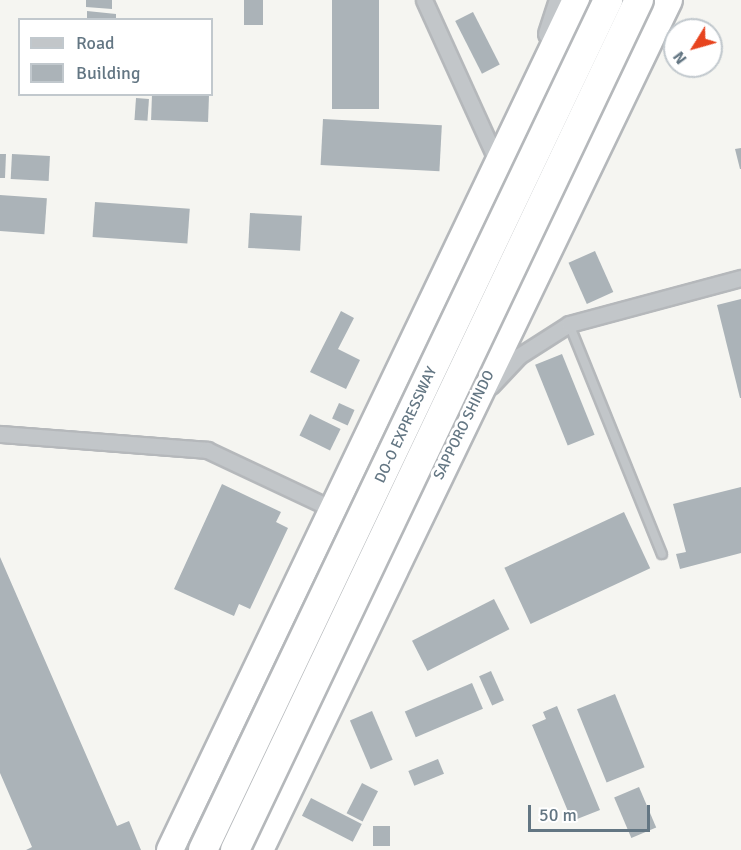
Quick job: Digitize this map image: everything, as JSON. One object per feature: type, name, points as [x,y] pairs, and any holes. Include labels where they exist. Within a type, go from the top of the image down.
[{"type":"highway","points":[[170,850],[576,0]]},
{"type":"highway","name":"DO-O EXPRESSWAY","points":[[203,850],[608,0]]},
{"type":"highway","name":"DO-O EXPRESSWAY","points":[[235,850],[639,0]]},
{"type":"highway","name":"SAPPORO SHINDO","points":[[260,850],[405,543],[669,0]]},
{"type":"street","points":[[424,0],[499,165]]},
{"type":"street","points":[[526,105],[560,0]]},
{"type":"street","points":[[473,405],[519,356],[569,324],[741,278]]},
{"type":"street","points":[[0,434],[207,450],[405,543]]},
{"type":"lane","points":[[569,324],[662,554]]},
{"type":"building","points":[[86,0],[112,0],[112,9],[86,7]]},
{"type":"building","points":[[244,0],[263,0],[263,25],[244,25]]},
{"type":"building","points":[[332,0],[379,0],[379,109],[332,109]]},
{"type":"building","points":[[87,11],[116,14],[116,18],[87,18]]},
{"type":"building","points":[[473,12],[500,65],[482,74],[455,21]]},
{"type":"building","points":[[152,96],[209,96],[208,122],[151,120]]},
{"type":"building","points":[[136,98],[149,99],[147,121],[134,120]]},
{"type":"building","points":[[323,119],[442,125],[439,171],[321,165]]},
{"type":"building","points":[[741,148],[741,169],[740,169],[735,149]]},
{"type":"building","points":[[0,154],[6,154],[5,178],[0,178]]},
{"type":"building","points":[[12,154],[50,156],[49,181],[11,179]]},
{"type":"building","points":[[0,195],[47,198],[44,234],[0,231]]},
{"type":"building","points":[[95,202],[190,209],[187,244],[93,237]]},
{"type":"building","points":[[250,213],[302,216],[300,251],[248,248]]},
{"type":"building","points":[[595,251],[613,292],[587,304],[569,263]]},
{"type":"building","points":[[741,299],[741,398],[740,398],[717,305]]},
{"type":"building","points":[[341,311],[354,318],[338,349],[360,360],[346,389],[310,372]]},
{"type":"building","points":[[562,354],[595,435],[568,446],[535,365]]},
{"type":"building","points":[[339,403],[355,410],[348,425],[332,419]]},
{"type":"building","points":[[310,414],[341,429],[330,450],[299,436]]},
{"type":"building","points":[[222,484],[281,512],[276,522],[288,528],[250,609],[239,604],[234,616],[174,589]]},
{"type":"building","points":[[741,487],[741,553],[680,569],[676,554],[686,552],[673,504]]},
{"type":"building","points":[[624,512],[650,568],[531,624],[504,568]]},
{"type":"building","points":[[0,557],[117,826],[129,821],[141,850],[26,850],[32,847],[0,773]]},
{"type":"building","points":[[494,599],[509,629],[427,671],[412,641]]},
{"type":"building","points":[[491,671],[504,700],[492,706],[479,676]]},
{"type":"building","points":[[472,683],[483,709],[416,737],[405,712]]},
{"type":"building","points":[[615,694],[645,767],[607,783],[577,709]]},
{"type":"building","points":[[557,706],[600,810],[572,821],[532,725],[546,719],[543,712]]},
{"type":"building","points":[[372,711],[393,760],[371,769],[350,720]]},
{"type":"building","points":[[438,759],[444,774],[414,786],[408,771]]},
{"type":"building","points":[[362,783],[378,791],[363,821],[347,813]]},
{"type":"building","points":[[639,787],[656,828],[631,838],[614,798]]},
{"type":"building","points":[[311,798],[362,824],[353,842],[302,816]]},
{"type":"building","points":[[373,826],[390,826],[390,846],[373,846]]}]
